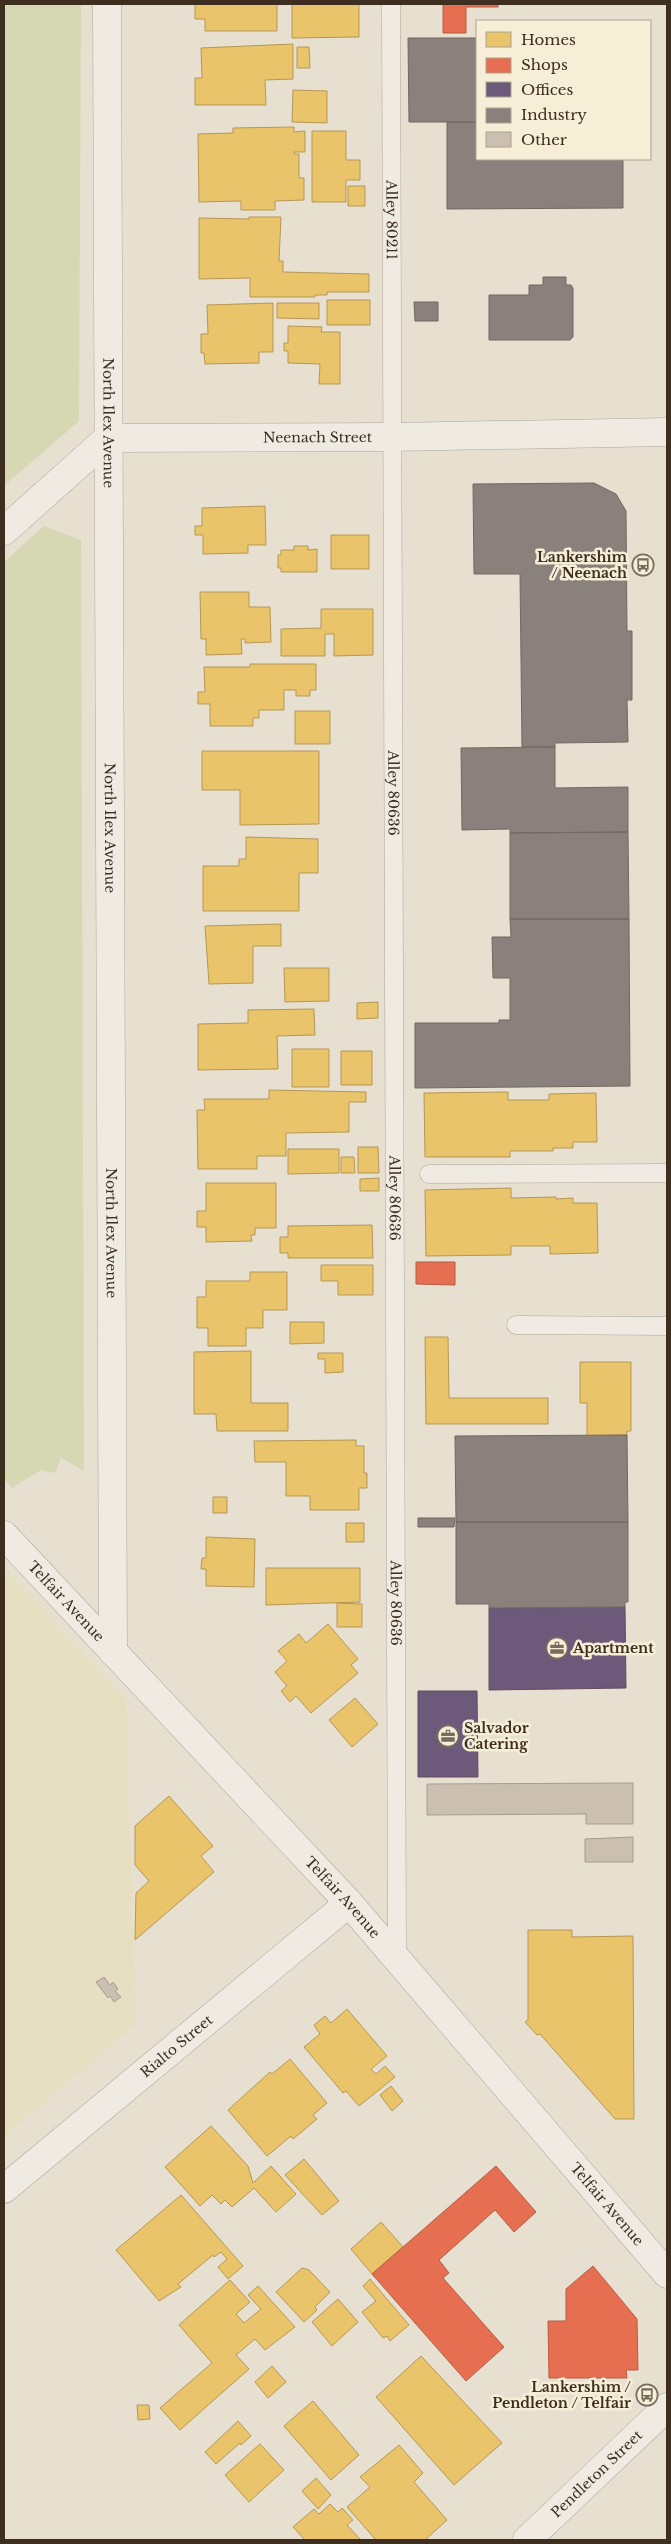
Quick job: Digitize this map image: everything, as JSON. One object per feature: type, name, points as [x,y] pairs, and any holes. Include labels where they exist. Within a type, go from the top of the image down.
[{"type":"street","name":"North Ilex Avenue","points":[[107,4],[113,1652]]},
{"type":"street","name":"Neenach Street","points":[[108,438],[391,437],[667,432]]},
{"type":"street","points":[[4,531],[108,438]]},
{"type":"street","name":"Telfair Avenue","points":[[4,1535],[348,1903],[667,2274]]},
{"type":"street","name":"Rialto Street","points":[[4,2189],[348,1903]]},
{"type":"street","name":"Pendleton Street","points":[[527,2540],[667,2407]]},
{"type":"lane","name":"Alley 80211","points":[[391,4],[391,437]]},
{"type":"lane","name":"Alley 80636","points":[[391,437],[397,1959]]},
{"type":"lane","points":[[429,1174],[667,1172]]},
{"type":"lane","points":[[516,1325],[667,1326]]},
{"type":"shaded area","points":[[4,1567],[126,1698],[136,2025],[4,2137]]},
{"type":"green space","points":[[4,4],[81,4],[79,421],[5,485]]},
{"type":"green space","points":[[44,526],[81,540],[84,1471],[61,1458],[55,1473],[41,1470],[12,1488],[4,1478],[4,562]]},
{"type":"building: Homes","points":[[195,4],[277,4],[277,31],[205,31],[205,19],[195,19]]},
{"type":"building: Homes","points":[[292,4],[359,4],[359,37],[292,38]]},
{"type":"building: Homes","points":[[293,44],[293,79],[265,80],[266,105],[195,105],[195,78],[202,78],[201,48]]},
{"type":"building: Homes","points":[[297,47],[309,47],[310,68],[297,68]]},
{"type":"building: Homes","points":[[293,90],[327,91],[327,123],[292,122]]},
{"type":"building: Homes","points":[[294,127],[294,132],[305,131],[305,152],[294,152],[294,154],[299,154],[299,178],[304,178],[304,200],[275,201],[275,210],[241,210],[241,201],[199,202],[198,134],[233,133],[233,128]]},
{"type":"building: Homes","points":[[312,131],[346,131],[346,160],[360,160],[360,180],[346,180],[346,202],[312,202]]},
{"type":"building: Homes","points":[[348,186],[365,186],[365,206],[348,206]]},
{"type":"building: Homes","points":[[249,217],[281,217],[279,261],[283,261],[283,272],[369,274],[369,292],[327,292],[327,295],[315,295],[315,297],[250,297],[250,278],[199,279],[199,218],[249,219]]},
{"type":"building: Homes","points":[[327,300],[370,300],[370,325],[327,325]]},
{"type":"building: Homes","points":[[273,303],[273,352],[259,352],[259,363],[205,364],[204,353],[201,353],[201,334],[208,334],[207,305]]},
{"type":"building: Homes","points":[[277,303],[319,303],[319,319],[277,318]]},
{"type":"building: Homes","points":[[288,326],[322,327],[321,332],[340,332],[340,384],[319,384],[320,364],[288,363],[288,351],[284,351],[284,343],[288,343]]},
{"type":"building: Homes","points":[[265,506],[266,545],[248,545],[248,553],[203,554],[203,535],[195,535],[195,526],[202,526],[202,508]]},
{"type":"building: Homes","points":[[331,535],[369,535],[369,569],[331,569]]},
{"type":"building: Homes","points":[[294,546],[308,546],[308,550],[317,549],[317,572],[281,572],[281,568],[278,568],[278,555],[281,555],[281,550],[294,550]]},
{"type":"building: Homes","points":[[200,592],[249,592],[249,607],[270,607],[271,642],[245,643],[245,639],[241,639],[242,654],[206,655],[206,639],[201,639]]},
{"type":"building: Homes","points":[[321,609],[373,609],[373,655],[334,656],[334,634],[325,634],[325,656],[281,656],[281,629],[321,628]]},
{"type":"building: Homes","points":[[250,664],[316,664],[316,690],[310,690],[310,696],[296,696],[296,690],[284,690],[284,710],[259,710],[259,718],[253,718],[253,726],[210,726],[210,704],[198,704],[198,692],[205,692],[204,667],[250,667]]},
{"type":"building: Homes","points":[[295,711],[330,711],[330,744],[295,744]]},
{"type":"building: Homes","points":[[202,751],[319,751],[319,824],[240,825],[240,790],[202,790]]},
{"type":"building: Homes","points":[[246,837],[318,839],[318,873],[299,873],[299,911],[203,911],[203,866],[239,866],[239,859],[246,859]]},
{"type":"building: Homes","points":[[281,924],[281,946],[253,946],[253,983],[209,984],[205,926]]},
{"type":"building: Homes","points":[[284,968],[329,968],[329,1001],[285,1002]]},
{"type":"building: Homes","points":[[378,1002],[378,1018],[357,1019],[357,1003]]},
{"type":"building: Homes","points":[[314,1009],[315,1035],[277,1036],[278,1069],[198,1070],[198,1024],[248,1023],[248,1010]]},
{"type":"building: Homes","points":[[292,1049],[329,1049],[329,1087],[292,1087]]},
{"type":"building: Homes","points":[[341,1051],[372,1051],[372,1085],[341,1085]]},
{"type":"building: Homes","points":[[269,1090],[366,1092],[366,1102],[349,1102],[349,1132],[286,1133],[286,1156],[257,1156],[257,1169],[198,1169],[197,1110],[205,1110],[204,1099],[269,1099]]},
{"type":"building: Homes","points":[[508,1092],[508,1100],[549,1100],[549,1094],[596,1093],[597,1142],[573,1142],[573,1148],[553,1148],[553,1151],[510,1151],[510,1157],[425,1157],[424,1093]]},
{"type":"building: Homes","points":[[358,1147],[378,1147],[379,1173],[358,1173]]},
{"type":"building: Homes","points":[[288,1149],[339,1149],[339,1173],[288,1174]]},
{"type":"building: Homes","points":[[341,1157],[354,1157],[355,1173],[341,1173]]},
{"type":"building: Homes","points":[[379,1178],[379,1191],[360,1191],[360,1179]]},
{"type":"building: Homes","points":[[206,1183],[276,1183],[276,1228],[255,1228],[255,1235],[251,1235],[252,1241],[206,1242],[206,1227],[197,1227],[197,1211],[206,1211]]},
{"type":"building: Homes","points":[[511,1188],[511,1198],[556,1197],[556,1199],[573,1198],[573,1203],[597,1203],[598,1253],[550,1254],[550,1246],[511,1246],[511,1255],[426,1256],[425,1190]]},
{"type":"building: Homes","points":[[372,1225],[373,1258],[288,1258],[288,1253],[280,1253],[280,1237],[288,1237],[288,1226]]},
{"type":"building: Homes","points":[[321,1265],[373,1265],[373,1295],[338,1295],[338,1281],[321,1281]]},
{"type":"building: Homes","points":[[250,1272],[287,1272],[287,1310],[263,1310],[263,1328],[246,1328],[246,1346],[208,1346],[208,1328],[197,1328],[197,1297],[206,1297],[206,1281],[250,1281]]},
{"type":"building: Homes","points":[[290,1322],[324,1322],[324,1343],[290,1344]]},
{"type":"building: Homes","points":[[425,1337],[448,1337],[449,1398],[548,1398],[548,1424],[426,1424]]},
{"type":"building: Homes","points":[[251,1351],[251,1403],[288,1403],[288,1431],[217,1431],[216,1414],[194,1414],[194,1352]]},
{"type":"building: Homes","points":[[318,1353],[343,1353],[343,1372],[325,1373],[325,1359],[318,1359]]},
{"type":"building: Homes","points":[[580,1362],[631,1362],[631,1431],[627,1431],[627,1435],[587,1436],[587,1403],[580,1403]]},
{"type":"building: Homes","points":[[356,1440],[356,1446],[364,1446],[364,1473],[367,1473],[367,1488],[359,1488],[359,1510],[310,1510],[310,1496],[286,1496],[286,1462],[255,1462],[254,1441]]},
{"type":"building: Homes","points":[[213,1497],[227,1497],[227,1513],[213,1513]]},
{"type":"building: Homes","points":[[346,1523],[364,1523],[364,1542],[346,1542]]},
{"type":"building: Homes","points":[[206,1537],[255,1539],[254,1587],[206,1586],[206,1569],[201,1569],[202,1558],[206,1558]]},
{"type":"building: Homes","points":[[266,1568],[360,1568],[360,1602],[266,1605]]},
{"type":"building: Homes","points":[[337,1603],[362,1604],[362,1627],[337,1627]]},
{"type":"building: Homes","points":[[328,1624],[358,1659],[351,1665],[358,1673],[311,1713],[296,1696],[290,1702],[281,1691],[287,1686],[275,1672],[287,1661],[278,1651],[299,1634],[306,1643]]},
{"type":"building: Homes","points":[[355,1698],[378,1724],[352,1747],[329,1720]]},
{"type":"building: Homes","points":[[169,1796],[213,1846],[201,1856],[214,1872],[135,1940],[136,1893],[149,1881],[135,1865],[135,1826]]},
{"type":"building: Homes","points":[[528,1930],[572,1930],[572,1937],[633,1936],[634,2119],[615,2119],[540,2034],[537,2035],[525,2022],[528,2020]]},
{"type":"building: Homes","points":[[347,2009],[387,2056],[371,2069],[376,2074],[385,2066],[395,2077],[359,2106],[346,2091],[343,2093],[304,2047],[320,2034],[314,2025],[325,2016],[331,2023]]},
{"type":"building: Homes","points":[[290,2059],[327,2103],[313,2115],[317,2119],[293,2139],[291,2136],[267,2156],[228,2110],[270,2072],[272,2074]]},
{"type":"building: Homes","points":[[391,2086],[403,2101],[392,2111],[380,2095]]},
{"type":"building: Homes","points":[[211,2126],[248,2166],[253,2183],[271,2166],[296,2194],[276,2212],[254,2188],[232,2207],[225,2200],[221,2204],[212,2195],[200,2206],[165,2167]]},
{"type":"building: Homes","points":[[304,2159],[339,2201],[322,2215],[285,2175]]},
{"type":"building: Homes","points":[[181,2195],[243,2266],[228,2279],[218,2267],[227,2259],[221,2252],[214,2257],[213,2255],[178,2284],[181,2287],[159,2301],[116,2250]]},
{"type":"building: Homes","points":[[381,2222],[403,2247],[372,2274],[351,2249]]},
{"type":"building: Homes","points":[[302,2268],[309,2270],[330,2292],[315,2307],[317,2310],[304,2322],[276,2292]]},
{"type":"building: Homes","points":[[370,2279],[409,2325],[390,2341],[387,2336],[383,2338],[362,2312],[376,2301],[363,2286]]},
{"type":"building: Homes","points":[[230,2280],[250,2302],[236,2314],[244,2323],[261,2309],[248,2295],[258,2286],[295,2327],[265,2350],[255,2339],[236,2355],[249,2369],[180,2430],[160,2408],[212,2363],[179,2325]]},
{"type":"building: Homes","points":[[338,2299],[358,2322],[332,2346],[312,2322]]},
{"type":"building: Homes","points":[[421,2356],[502,2443],[454,2485],[376,2397]]},
{"type":"building: Homes","points":[[272,2366],[286,2382],[268,2398],[255,2382]]},
{"type":"building: Homes","points":[[313,2401],[359,2455],[331,2480],[284,2426]]},
{"type":"building: Homes","points":[[137,2405],[149,2405],[150,2419],[138,2420]]},
{"type":"building: Homes","points":[[238,2421],[251,2436],[216,2464],[205,2452]]},
{"type":"building: Homes","points":[[260,2444],[284,2470],[249,2502],[225,2475]]},
{"type":"building: Homes","points":[[399,2445],[423,2473],[414,2482],[447,2520],[425,2540],[376,2540],[347,2507],[370,2487],[360,2477]]},
{"type":"building: Homes","points":[[316,2478],[331,2495],[318,2509],[302,2491]]},
{"type":"building: Homes","points":[[330,2504],[338,2512],[342,2508],[353,2520],[347,2525],[361,2540],[305,2540],[293,2527],[314,2509],[319,2514]]},
{"type":"building: Shops","points":[[443,4],[498,4],[498,7],[466,7],[466,33],[443,33]]},
{"type":"building: Shops","points":[[416,1262],[455,1262],[455,1285],[416,1284]]},
{"type":"building: Shops","points":[[496,2166],[536,2212],[514,2232],[495,2210],[439,2260],[449,2273],[443,2278],[504,2347],[466,2381],[372,2274]]},
{"type":"building: Shops","points":[[593,2266],[637,2319],[638,2370],[626,2370],[627,2378],[549,2378],[548,2321],[566,2321],[566,2289]]},
{"type":"building: Offices","name":"Apartment","points":[[625,1607],[626,1688],[489,1690],[489,1608]]},
{"type":"building: Offices","name":"Salvador Catering","points":[[418,1691],[477,1691],[478,1777],[418,1777]]},
{"type":"building: Industry","points":[[408,38],[476,38],[476,122],[409,122]]},
{"type":"building: Industry","points":[[447,122],[476,122],[476,160],[623,160],[623,208],[447,209]]},
{"type":"building: Industry","points":[[543,277],[566,277],[566,285],[571,285],[573,288],[573,337],[570,340],[489,340],[489,295],[529,295],[529,285],[543,285]]},
{"type":"building: Industry","points":[[414,302],[438,302],[438,321],[415,321]]},
{"type":"building: Industry","points":[[594,483],[616,494],[626,511],[627,631],[632,631],[632,700],[627,700],[628,742],[555,743],[555,747],[522,747],[520,574],[474,574],[473,484]]},
{"type":"building: Industry","points":[[555,747],[555,788],[628,787],[628,832],[510,833],[510,829],[462,830],[461,748]]},
{"type":"building: Industry","points":[[628,832],[629,919],[510,919],[510,833]]},
{"type":"building: Industry","points":[[510,919],[629,919],[630,1086],[415,1088],[415,1023],[499,1023],[499,1020],[510,1020],[510,978],[493,978],[492,937],[511,937]]},
{"type":"building: Industry","points":[[627,1435],[628,1522],[456,1522],[455,1436]]},
{"type":"building: Industry","points":[[418,1518],[455,1518],[454,1527],[418,1527]]},
{"type":"building: Industry","points":[[456,1522],[628,1522],[628,1602],[625,1602],[625,1607],[489,1608],[489,1604],[456,1604]]},
{"type":"building: Other","points":[[633,1783],[633,1824],[586,1824],[586,1814],[427,1815],[427,1784]]},
{"type":"building: Other","points":[[633,1837],[633,1862],[585,1862],[585,1839]]},
{"type":"building: Other","points":[[104,1977],[110,1985],[113,1982],[118,1989],[115,1991],[121,1997],[114,2002],[110,1996],[108,1998],[96,1982]]},
{"type":"place","name":"Lankershim / Neenach","points":[[643,565]]},
{"type":"place","name":"Apartment","points":[[557,1648]]},
{"type":"place","name":"Salvador Catering","points":[[448,1736]]},
{"type":"place","name":"Lankershim / Pendleton / Telfair","points":[[647,2395]]}]
